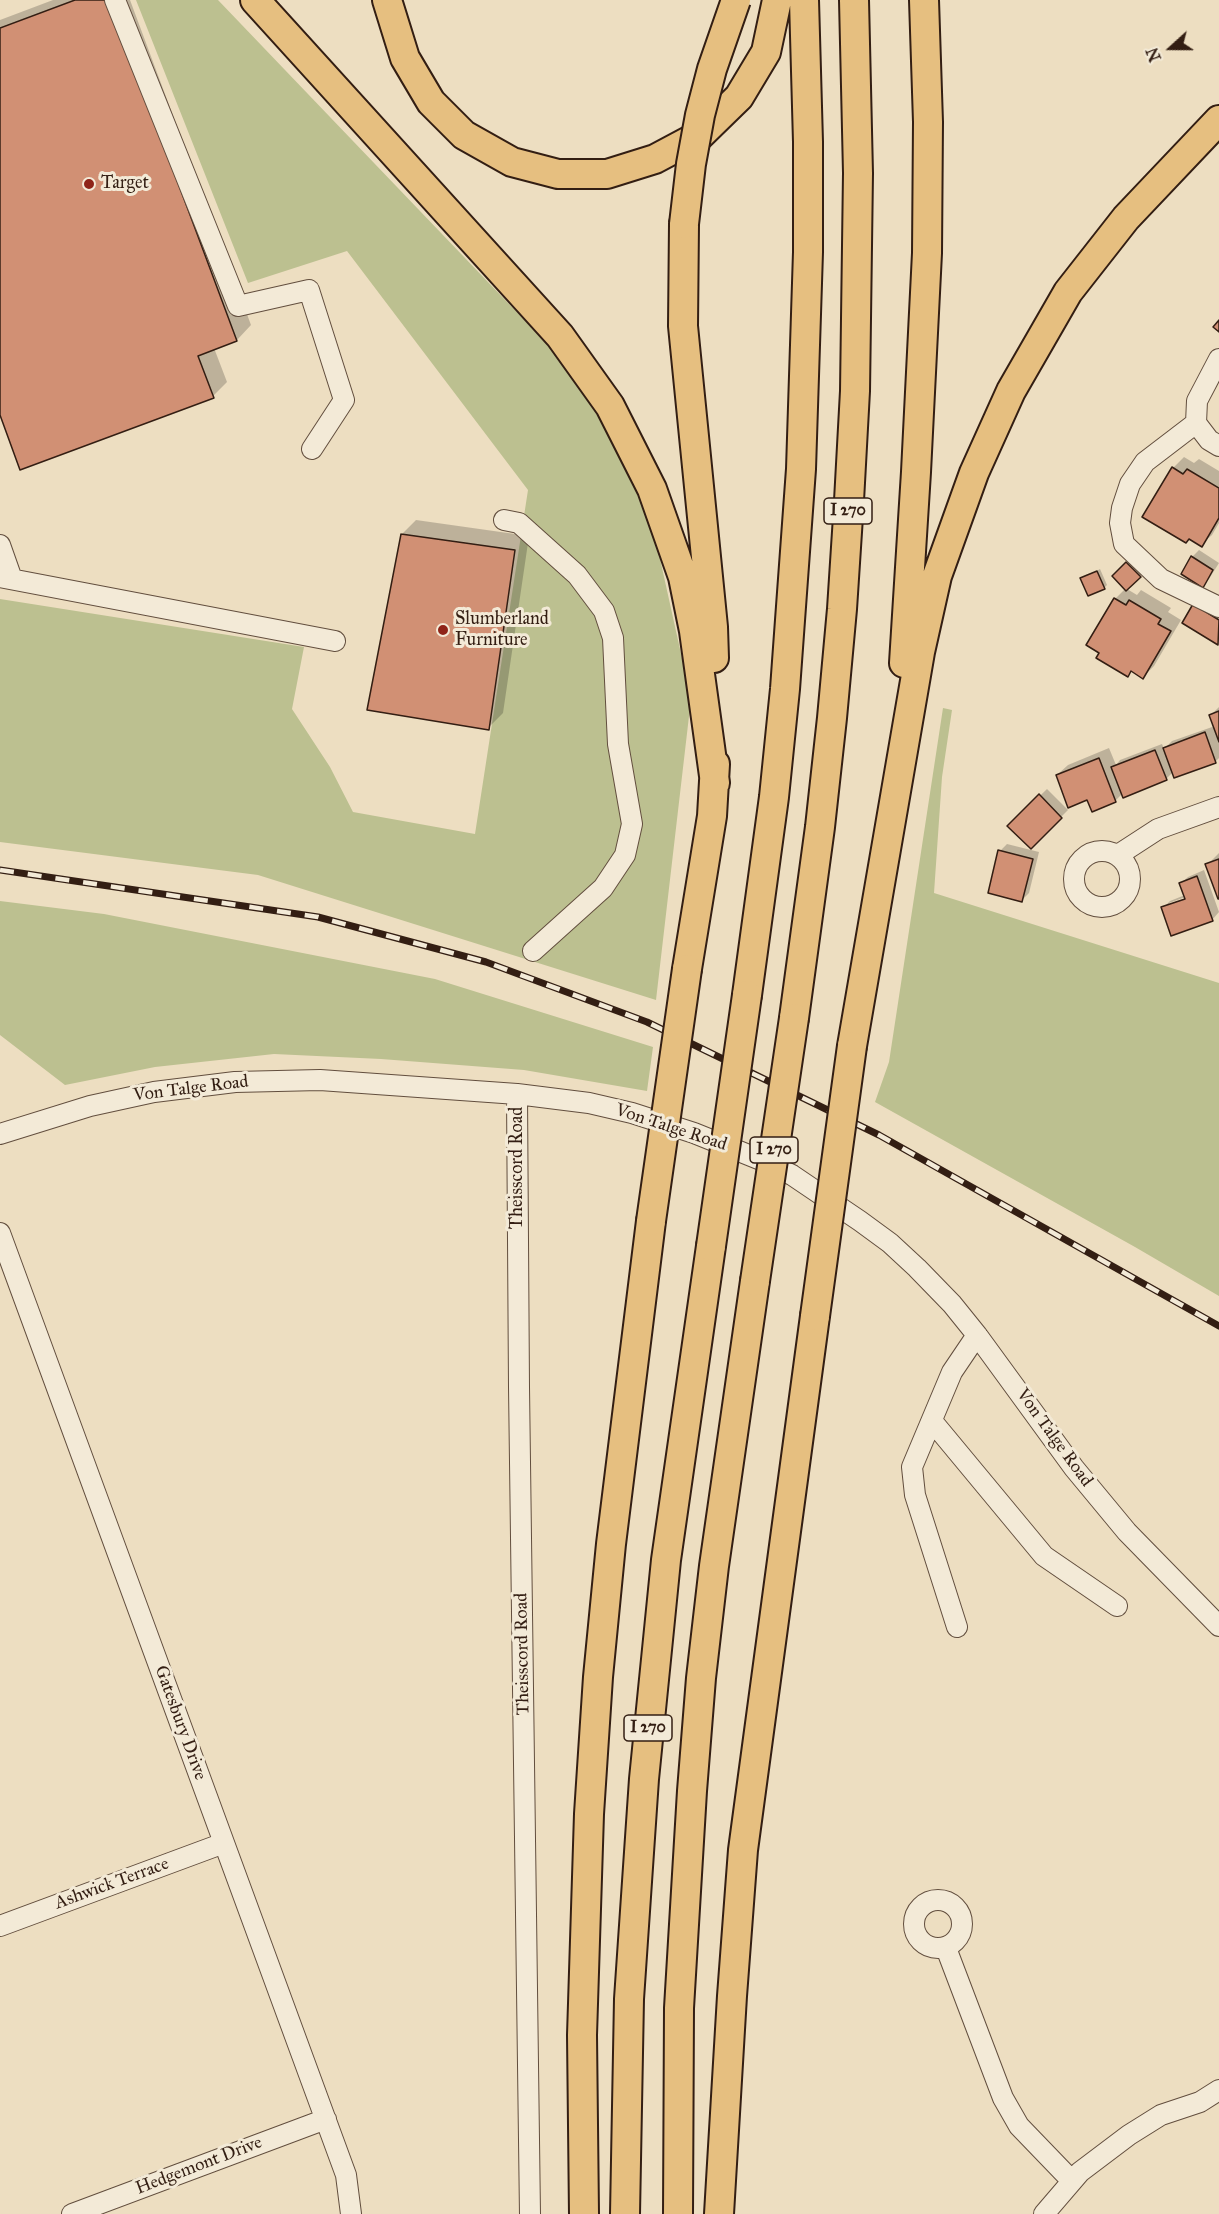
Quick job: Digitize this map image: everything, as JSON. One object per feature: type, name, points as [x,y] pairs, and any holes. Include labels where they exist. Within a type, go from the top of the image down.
[{"type":"highway","points":[[255,0],[560,336],[610,406],[652,489],[683,577],[694,631],[715,783]]},
{"type":"highway","points":[[387,0],[405,58],[431,102],[464,135],[512,162],[558,174],[607,174],[656,159],[700,135],[739,98],[766,52],[777,0]]},
{"type":"highway","points":[[584,2214],[582,2035],[589,1814],[598,1677],[610,1556],[651,1221],[687,969],[712,816],[715,783],[713,627],[683,326],[684,224],[700,115],[712,69],[736,0]]},
{"type":"highway","name":"I 270","points":[[625,2214],[629,1999],[644,1779],[666,1560],[747,995],[774,797],[784,700],[801,470],[808,252],[808,131],[804,0]]},
{"type":"highway","name":"I 270","points":[[678,2214],[679,2008],[693,1780],[714,1566],[817,849],[842,609],[855,391],[858,240],[854,0]]},
{"type":"highway","points":[[900,760],[927,253],[928,122],[924,0]]},
{"type":"highway","points":[[719,2214],[743,1850],[852,1046],[900,760],[937,576],[974,473],[1011,391],[1068,292],[1126,218],[1219,120]]},
{"type":"street","points":[[115,0],[238,306],[309,290],[344,400],[312,448]]},
{"type":"street","points":[[1219,359],[1197,400],[1196,423],[1209,440],[1219,446]]},
{"type":"street","points":[[1196,423],[1145,462],[1131,484],[1122,508],[1120,523],[1124,544],[1161,579],[1219,607]]},
{"type":"street","points":[[504,520],[519,523],[577,575],[604,610],[612,638],[618,744],[632,824],[625,855],[603,888],[533,951]]},
{"type":"street","points":[[0,545],[6,578],[335,641]]},
{"type":"street","points":[[1118,855],[1158,829],[1219,807]]},
{"type":"street","name":"Von Talge Road","points":[[0,1134],[70,1112],[154,1092],[235,1082],[320,1080],[518,1094],[589,1103],[660,1121],[761,1160],[792,1175],[890,1243],[952,1304],[1104,1505],[1170,1578],[1219,1626]]},
{"type":"street","name":"Theisscord Road","points":[[518,1094],[519,1376],[530,2214]]},
{"type":"street","name":"Gatesbury Drive","points":[[0,1233],[326,2118],[346,2175],[351,2214]]},
{"type":"street","points":[[957,1627],[915,1496],[912,1467],[952,1372],[977,1335]]},
{"type":"street","points":[[933,1421],[1044,1556],[1117,1606]]},
{"type":"street","name":"Ashwick Terrace","points":[[0,1926],[224,1843]]},
{"type":"street","points":[[946,1948],[1003,2098],[1019,2126],[1072,2181]]},
{"type":"street","points":[[1044,2214],[1080,2172],[1129,2135],[1161,2115],[1200,2102],[1219,2090]]},
{"type":"street","name":"Hedgemont Drive","points":[[72,2214],[326,2118]]},
{"type":"green space","points":[[136,0],[218,0],[554,351],[610,434],[653,527],[691,699],[656,1000],[258,875],[0,842],[0,599],[304,647],[292,709],[330,767],[353,812],[475,834],[528,490],[347,251],[248,283]]},
{"type":"green space","points":[[943,708],[952,710],[942,777],[934,893],[1219,983],[1219,1296],[875,1102],[889,1062]]},
{"type":"green space","points":[[0,901],[104,914],[435,979],[653,1047],[647,1091],[524,1070],[381,1059],[274,1054],[155,1067],[65,1085],[0,1035]]},
{"type":"building","name":"Target","points":[[75,0],[110,0],[237,341],[198,356],[214,398],[20,470],[0,415],[0,28]]},
{"type":"building","points":[[1219,320],[1219,332],[1213,327]]},
{"type":"building","points":[[1172,467],[1183,474],[1187,469],[1219,488],[1219,518],[1202,547],[1189,539],[1186,543],[1142,517]]},
{"type":"building","name":"Slumberland Furniture","points":[[401,534],[515,550],[489,730],[367,710]]},
{"type":"building","points":[[1191,556],[1213,570],[1203,588],[1181,574]]},
{"type":"building","points":[[1126,562],[1141,577],[1126,591],[1112,576]]},
{"type":"building","points":[[1097,571],[1105,589],[1088,596],[1080,578]]},
{"type":"building","points":[[1114,598],[1126,605],[1129,600],[1161,619],[1158,624],[1171,631],[1143,679],[1131,671],[1128,677],[1096,658],[1099,653],[1086,645]]},
{"type":"building","points":[[1193,604],[1219,620],[1218,645],[1182,623]]},
{"type":"building","points":[[1219,711],[1219,742],[1209,715]]},
{"type":"building","points":[[1205,732],[1216,763],[1174,778],[1163,748]]},
{"type":"building","points":[[1155,750],[1167,780],[1123,798],[1111,767]]},
{"type":"building","points":[[1099,758],[1116,802],[1092,812],[1087,800],[1068,808],[1056,775]]},
{"type":"building","points":[[1039,794],[1062,818],[1031,849],[1007,826]]},
{"type":"building","points":[[998,850],[1033,859],[1022,902],[988,893]]},
{"type":"building","points":[[1219,859],[1219,899],[1218,899],[1205,864]]},
{"type":"building","points":[[1197,876],[1213,921],[1171,936],[1161,907],[1185,899],[1179,883]]},
{"type":"railway","points":[[0,870],[318,917],[486,962],[647,1022],[879,1135],[1219,1326]]},
{"type":"place","name":"Target","points":[[89,184]]},
{"type":"place","name":"Slumberland Furniture","points":[[443,630]]}]
